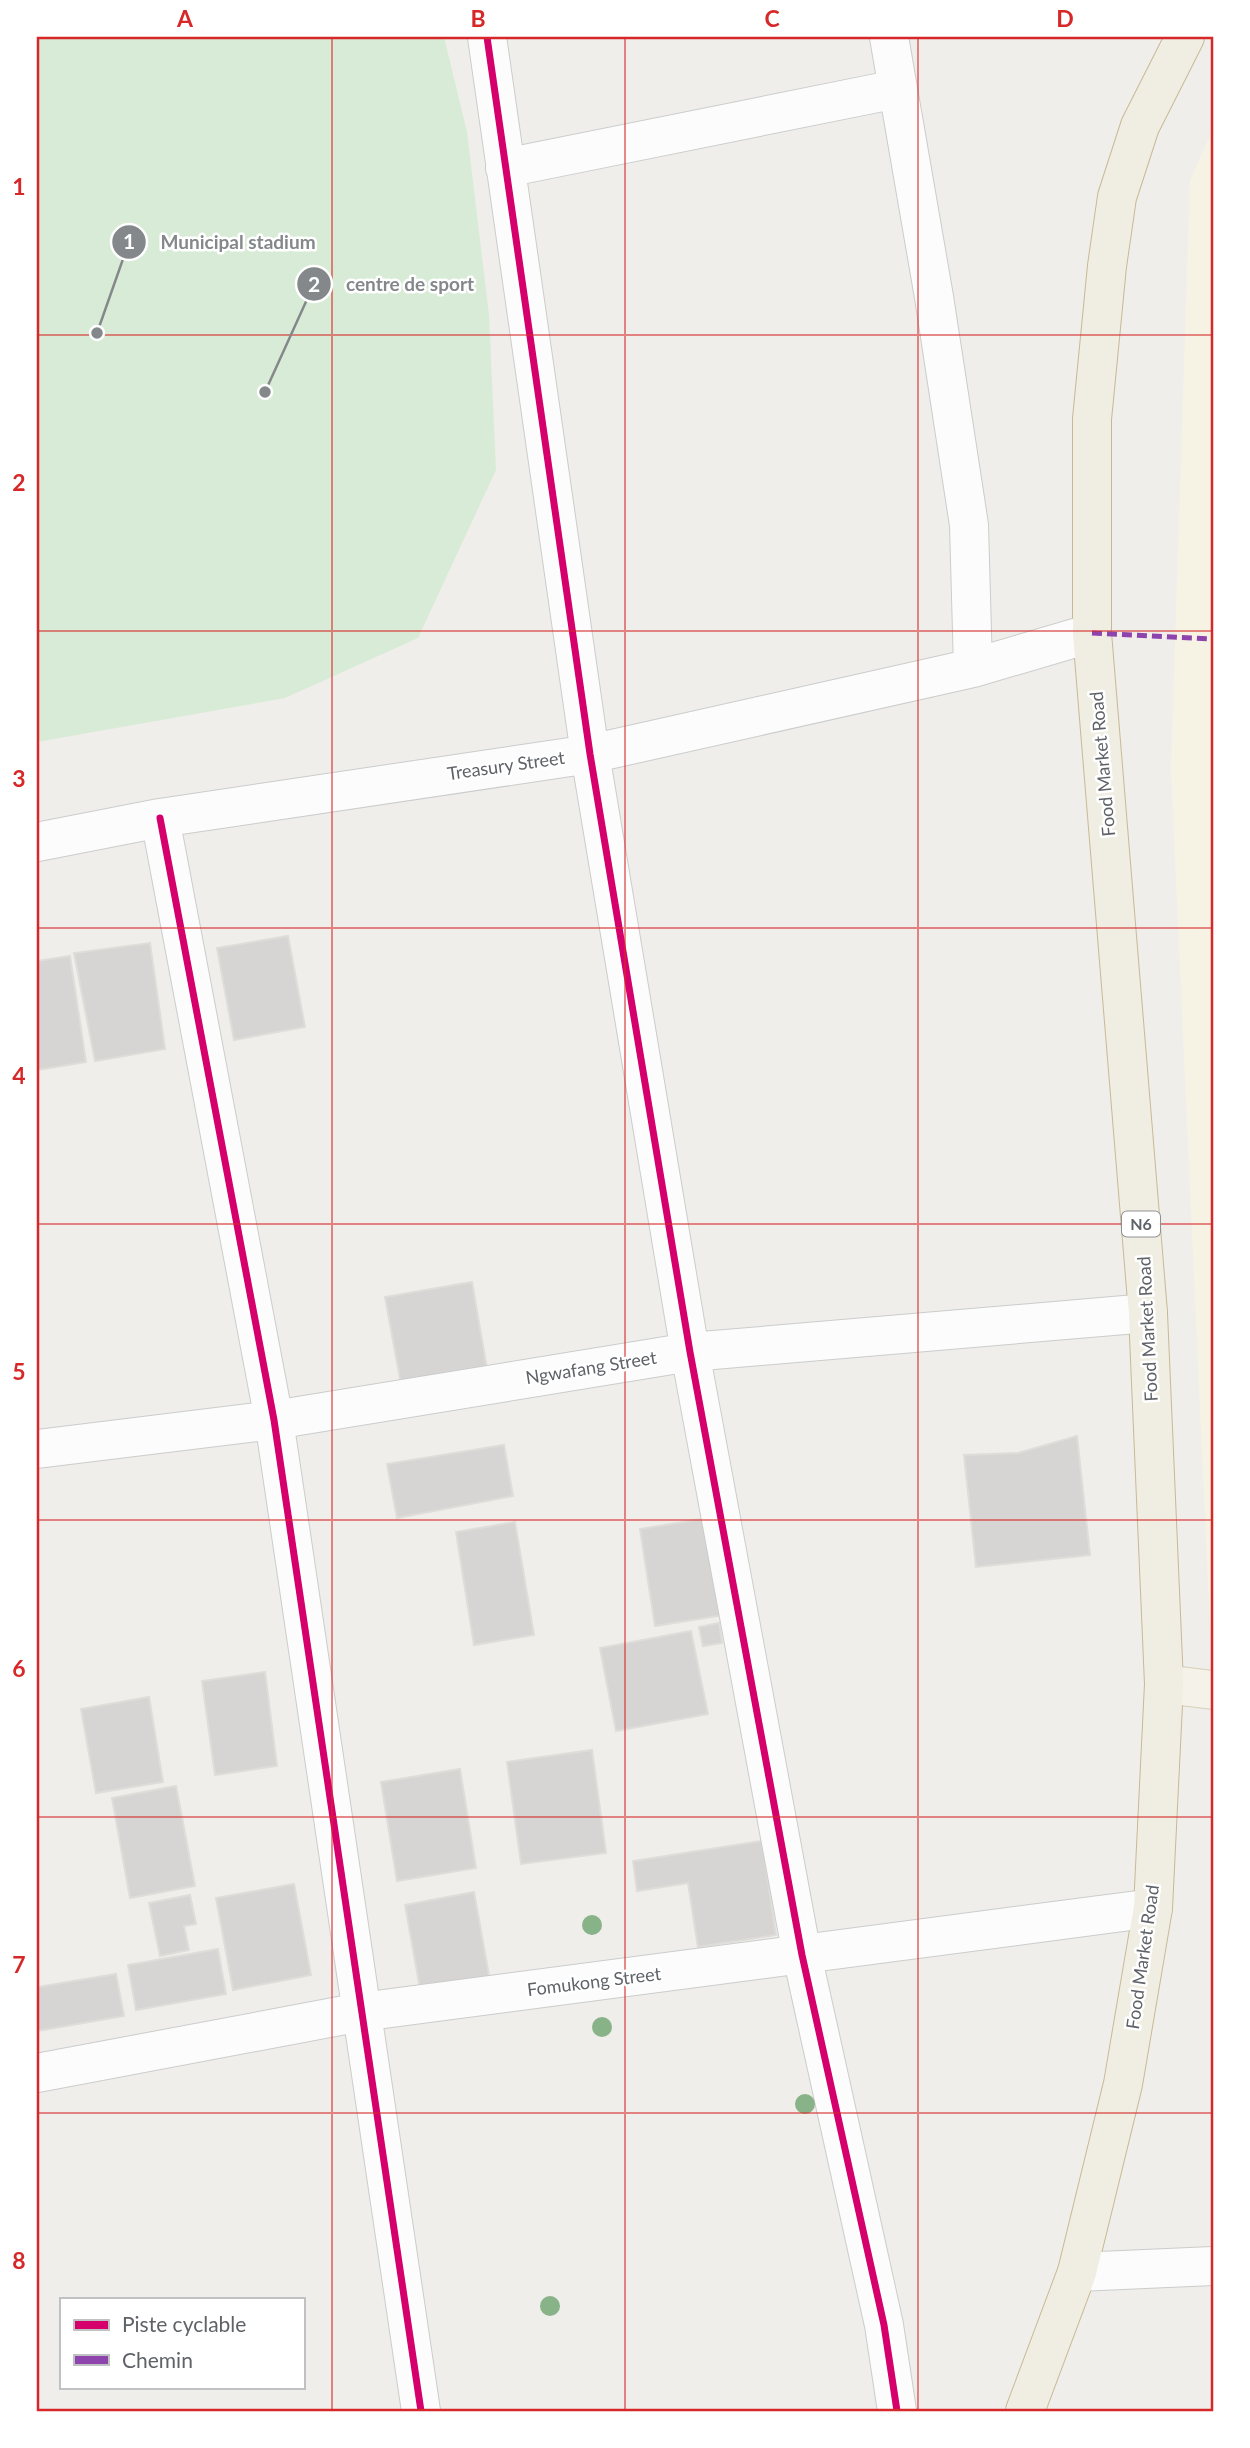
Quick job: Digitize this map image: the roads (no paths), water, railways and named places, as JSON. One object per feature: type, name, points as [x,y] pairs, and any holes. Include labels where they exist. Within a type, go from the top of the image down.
[{"type":"highway","name":"Food Market Road","points":[[1025,2411],[1077,2272],[1123,2084],[1153,1908],[1164,1684],[1148,1313],[1092,632],[1092,419],[1107,266],[1117,197],[1140,126],[1185,37]]},
{"type":"main road","points":[[1164,1684],[1213,1690]]},
{"type":"street","points":[[487,37],[590,754],[690,1352],[802,1955],[884,2325],[897,2411]]},
{"type":"street","points":[[889,37],[934,297],[969,525],[973,668]]},
{"type":"street","points":[[505,168],[897,89]]},
{"type":"street","name":"Treasury Street","points":[[37,842],[160,818],[590,754],[973,668],[1092,632]]},
{"type":"street","points":[[160,818],[274,1420],[421,2411]]},
{"type":"street","name":"Ngwafang Street","points":[[37,1449],[274,1420],[690,1352],[1148,1313]]},
{"type":"street","name":"Fomukong Street","points":[[37,2073],[361,2012],[1153,1908]]},
{"type":"street","points":[[1077,2272],[1213,2266]]},
{"type":"place","name":"Municipal stadium","points":[[97,333]]},
{"type":"place","name":"centre de sport","points":[[265,392]]}]
